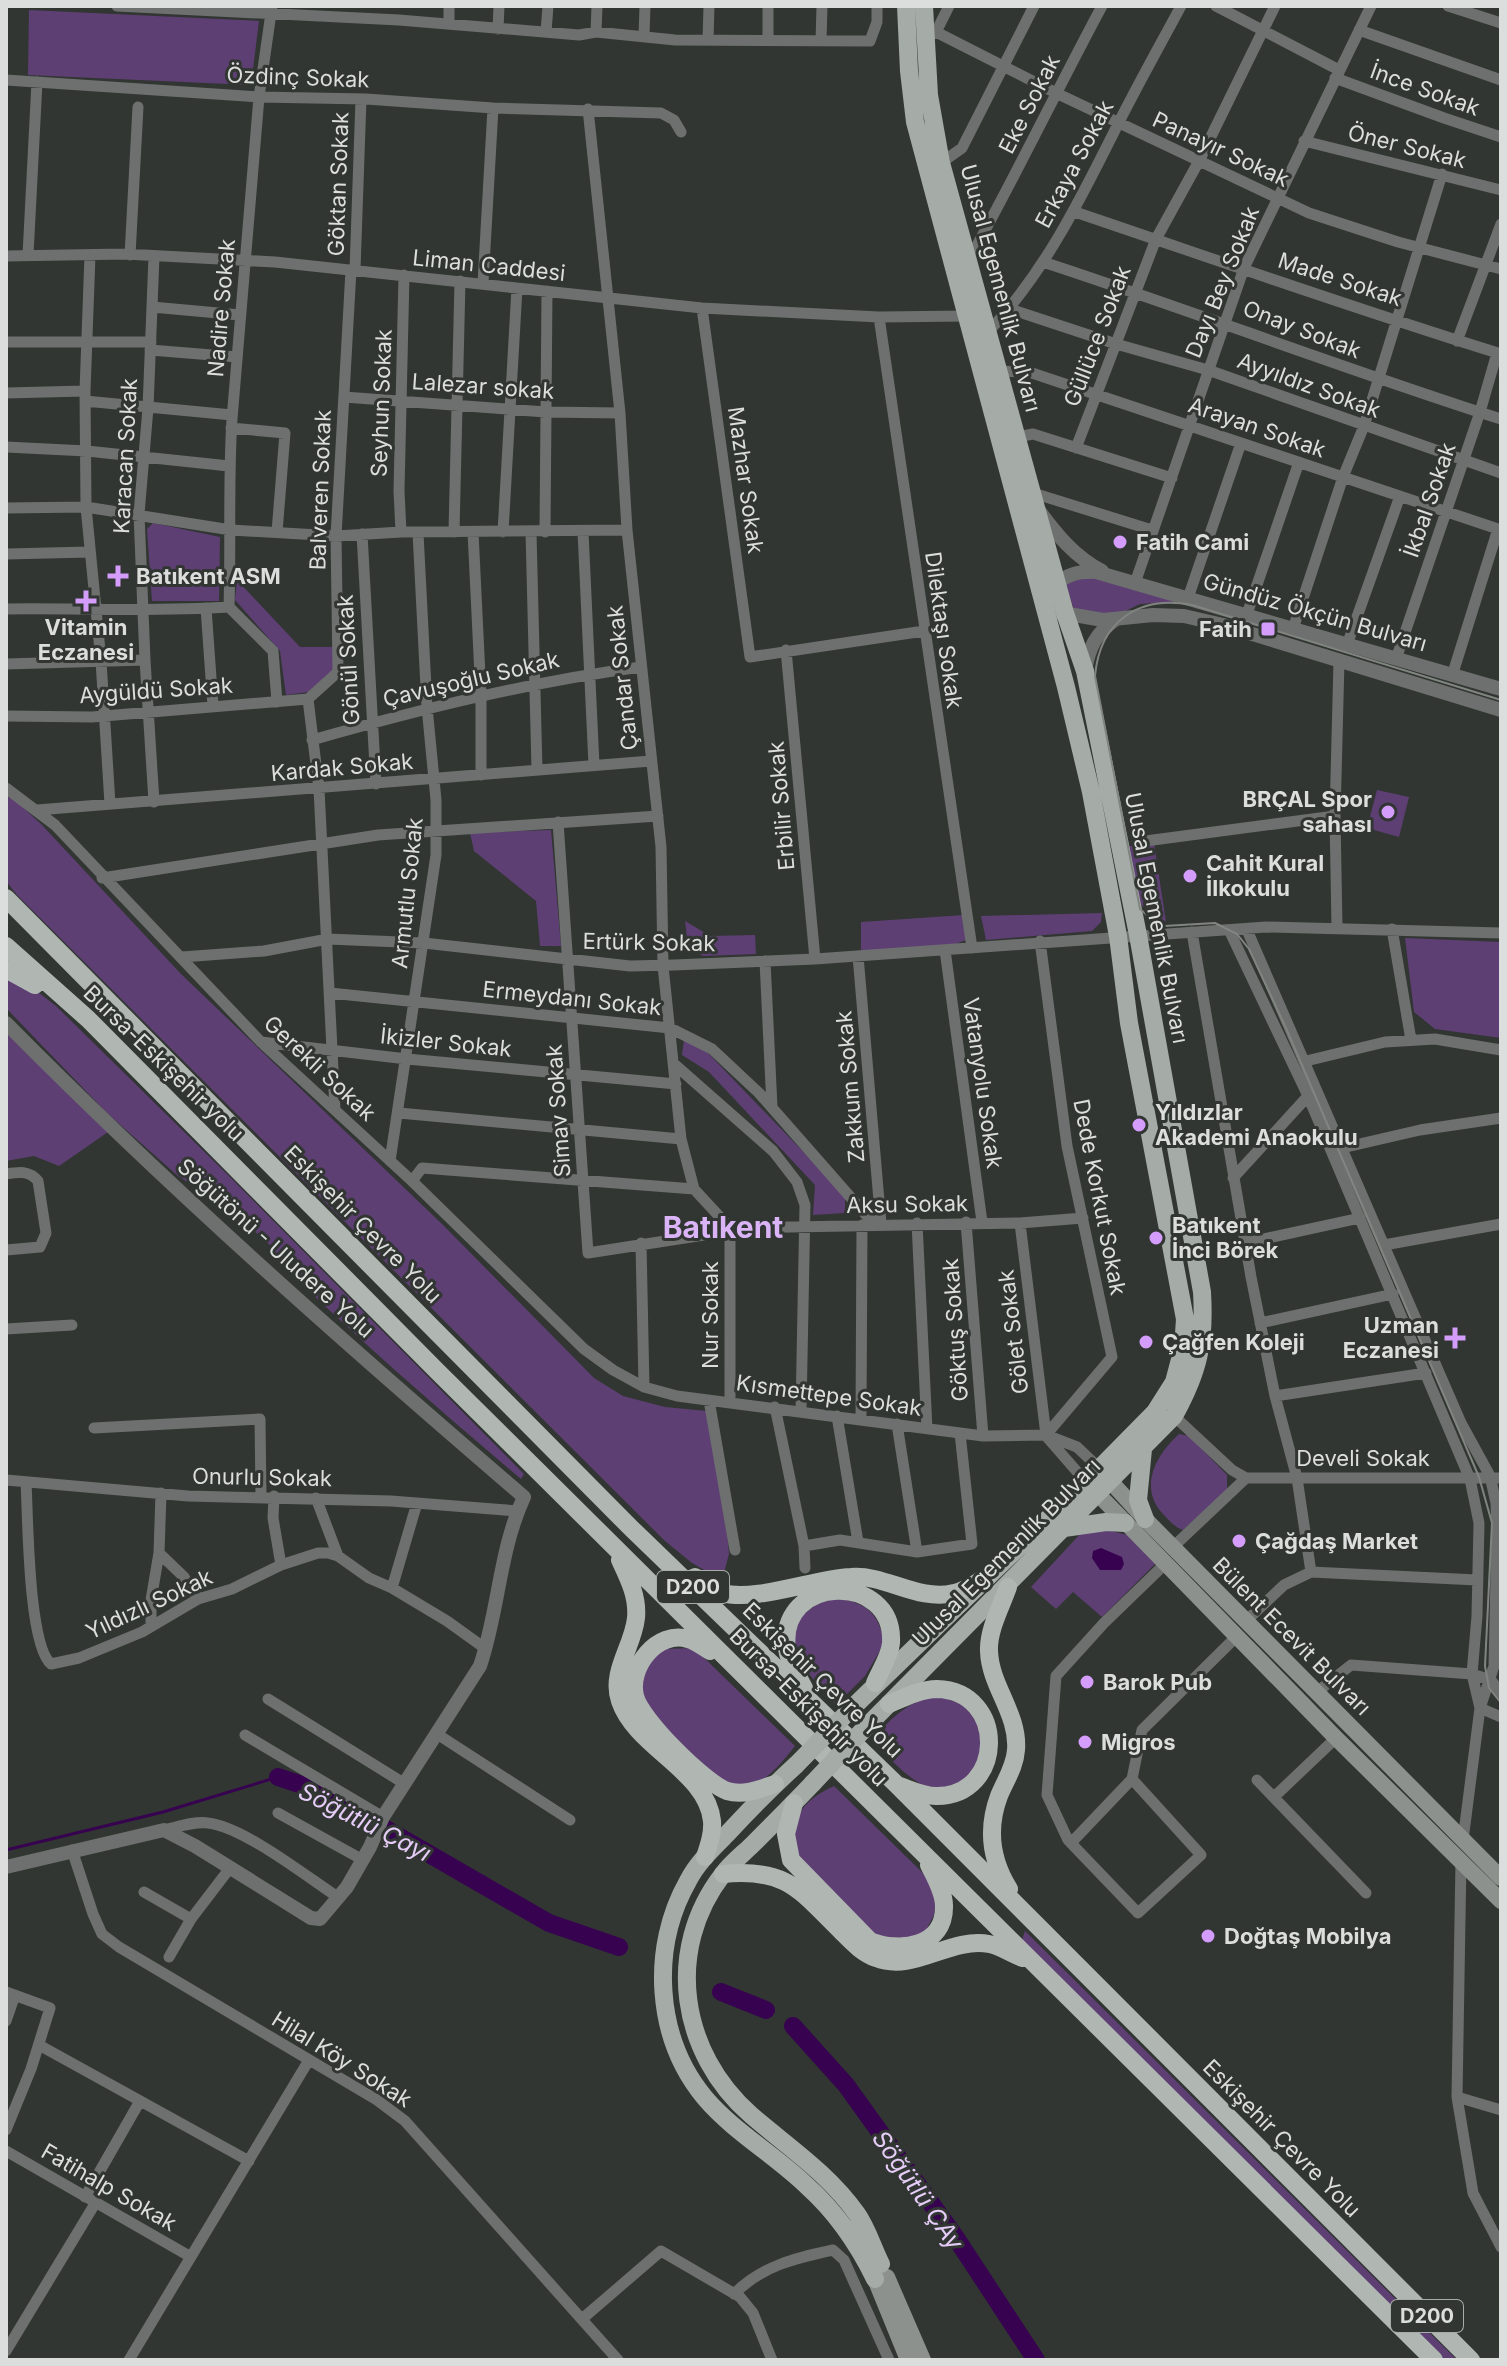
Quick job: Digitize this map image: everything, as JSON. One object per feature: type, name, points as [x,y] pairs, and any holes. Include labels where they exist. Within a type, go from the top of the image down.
[{"type":"highway","name":"Eskişehir Çevre Yolu","points":[[6,898],[632,1529],[896,1784],[1471,2360]]},
{"type":"highway","name":"Bursa-Eskişehir yolu","points":[[6,946],[88,1019],[735,1667],[1434,2360]]},
{"type":"highway","points":[[6,969],[88,1019]]},
{"type":"highway","points":[[632,1529],[711,1589],[731,1595],[859,1576],[869,1576],[925,1593],[954,1593],[987,1577]]},
{"type":"highway","points":[[614,1546],[631,1582],[636,1618],[618,1676],[619,1699],[629,1721],[700,1790],[712,1820],[705,1857]]},
{"type":"highway","points":[[1008,1587],[991,1634],[989,1650],[992,1672],[1013,1723],[1016,1751],[990,1831],[999,1873],[1025,1915]]},
{"type":"highway","points":[[811,1701],[790,1661],[787,1637],[802,1605],[823,1592],[845,1590],[858,1593],[882,1612],[890,1630],[891,1647],[875,1683]]},
{"type":"highway","points":[[735,1667],[686,1638],[662,1642],[639,1663],[633,1692],[649,1722],[708,1781],[737,1793],[775,1784]]},
{"type":"highway","points":[[889,1704],[933,1689],[958,1692],[975,1704],[986,1723],[990,1741],[989,1758],[977,1779],[957,1792],[937,1796],[918,1793],[896,1784]]},
{"type":"highway","points":[[794,1803],[786,1834],[791,1860],[870,1941],[885,1947],[904,1948],[924,1942],[932,1936],[942,1918],[943,1896],[930,1866],[916,1846]]},
{"type":"highway","points":[[723,1874],[748,1872],[775,1876],[790,1883],[857,1947],[894,1963],[945,1949],[989,1944],[1033,1962]]},
{"type":"main road","name":"Ulusal Egemenlik Bulvarı","points":[[881,2278],[859,2216],[817,2169],[734,2099],[714,2076],[698,2043],[691,2015],[685,1973],[690,1938],[704,1905],[723,1874],[1064,1528],[1155,1412],[1174,1382],[1183,1348],[1185,1319],[1129,1023],[1118,936],[1091,792],[915,122],[906,6]]},
{"type":"main road","name":"Ulusal Egemenlik Bulvarı","points":[[881,2278],[834,2215],[807,2185],[730,2123],[704,2097],[681,2059],[664,2013],[662,1973],[665,1943],[676,1905],[705,1857],[875,1683],[987,1577],[1098,1481],[1143,1449],[1174,1416],[1188,1392],[1202,1349],[1202,1292],[1138,935],[1085,671],[1065,613],[941,163],[929,95],[931,34],[924,6]]},
{"type":"main road","points":[[1143,1449],[1138,1500],[1145,1519]]},
{"type":"main road","name":"Bülent Ecevit Bulvarı","points":[[1098,1481],[1145,1519],[1501,1878]]},
{"type":"main road","name":"Bülent Ecevit Bulvarı","points":[[1098,1481],[1125,1523],[1501,1901]]},
{"type":"main road","points":[[1064,1528],[1106,1522],[1125,1523]]},
{"type":"main road","points":[[881,2278],[908,2360]]},
{"type":"main road","points":[[881,2278],[923,2360]]},
{"type":"street","points":[[117,6],[333,11],[399,20],[579,35],[596,32],[708,40],[821,41],[870,41],[877,22],[877,6]]},
{"type":"street","points":[[399,20],[400,6]]},
{"type":"street","points":[[449,6],[449,24]]},
{"type":"street","points":[[498,29],[499,6]]},
{"type":"street","points":[[546,32],[548,6]]},
{"type":"street","points":[[596,32],[597,6]]},
{"type":"street","points":[[644,36],[645,6]]},
{"type":"street","points":[[708,40],[709,6]]},
{"type":"street","points":[[768,6],[768,40]]},
{"type":"street","points":[[821,41],[822,6]]},
{"type":"street","points":[[931,34],[949,6]]},
{"type":"street","points":[[941,163],[962,148],[1034,6]]},
{"type":"street","name":"Eke Sokak","points":[[968,261],[1102,6]]},
{"type":"street","name":"Erkaya Sokak","points":[[988,332],[1010,309],[1075,212],[1181,6]]},
{"type":"street","name":"İnce Sokak","points":[[1216,6],[1337,74],[1501,137]]},
{"type":"street","name":"Güllüce Sokak","points":[[1076,448],[1156,239],[1199,161],[1275,6]]},
{"type":"street","name":"Dayı Bey Sokak","points":[[1135,583],[1244,268],[1371,6]]},
{"type":"street","points":[[1448,6],[1501,23]]},
{"type":"street","name":"Nadire Sokak","points":[[229,607],[231,422],[259,97],[272,10]]},
{"type":"street","points":[[1359,30],[1501,80]]},
{"type":"street","name":"Panayır Sokak","points":[[931,34],[1309,213],[1501,269]]},
{"type":"street","name":"Özdinç Sokak","points":[[6,80],[259,97],[661,113],[674,120],[681,132]]},
{"type":"street","points":[[28,255],[37,82]]},
{"type":"street","name":"Göktan Sokak","points":[[353,270],[361,99]]},
{"type":"street","points":[[130,255],[138,107]]},
{"type":"street","points":[[483,283],[493,108]]},
{"type":"street","name":"Çandar Sokak","points":[[588,109],[620,413],[627,530],[661,847],[663,966],[681,1139],[694,1189],[730,1228]]},
{"type":"street","name":"Öner Sokak","points":[[1304,141],[1501,190]]},
{"type":"street","points":[[1293,629],[1343,477],[1364,426],[1442,174]]},
{"type":"street","name":"Made Sokak","points":[[1075,212],[1360,310],[1397,319],[1499,354]]},
{"type":"street","points":[[1457,341],[1501,224]]},
{"type":"street","points":[[90,255],[85,396],[86,507],[97,608],[110,804]]},
{"type":"street","name":"Liman Caddesi","points":[[6,256],[130,255],[244,261],[483,283],[702,308],[879,317],[968,316]]},
{"type":"street","name":"Karacan Sokak","points":[[154,256],[148,408],[139,514],[154,802]]},
{"type":"street","name":"Onay Sokak","points":[[1043,262],[1501,419]]},
{"type":"street","name":"Balveren Sokak","points":[[308,699],[338,672],[336,536],[353,270]]},
{"type":"street","name":"Seyhun Sokak","points":[[401,532],[399,491],[404,275]]},
{"type":"street","points":[[454,532],[460,281]]},
{"type":"street","points":[[503,532],[517,288]]},
{"type":"street","points":[[545,532],[547,291]]},
{"type":"street","points":[[152,307],[240,315]]},
{"type":"street","name":"Mazhar Sokak","points":[[702,308],[750,657],[786,650]]},
{"type":"street","name":"Ayyıldız Sokak","points":[[1010,309],[1208,370],[1501,473]]},
{"type":"street","name":"Dilektaşı Sokak","points":[[879,317],[972,948]]},
{"type":"street","points":[[6,342],[88,341],[237,357]]},
{"type":"street","name":"İkbal Sokak","points":[[1396,659],[1499,354]]},
{"type":"street","name":"Arayan Sokak","points":[[998,371],[1029,372],[1500,530]]},
{"type":"street","points":[[6,393],[85,396],[285,433],[277,532]]},
{"type":"street","name":"Lalezar sokak","points":[[344,397],[511,410],[620,413]]},
{"type":"street","points":[[1017,437],[1033,434],[1172,478]]},
{"type":"street","points":[[1188,598],[1241,443]]},
{"type":"street","points":[[6,447],[87,451],[229,466]]},
{"type":"street","points":[[1247,614],[1299,462]]},
{"type":"street","points":[[1347,645],[1400,496]]},
{"type":"street","points":[[1035,500],[1152,530]]},
{"type":"street","points":[[1035,500],[1056,534],[1075,553],[1117,578]]},
{"type":"street","points":[[6,508],[86,507],[231,530],[336,536],[401,532],[627,530]]},
{"type":"street","points":[[1452,676],[1500,530]]},
{"type":"street","points":[[473,532],[481,696],[481,775]]},
{"type":"street","points":[[531,532],[537,770]]},
{"type":"street","points":[[583,532],[594,765]]},
{"type":"street","name":"Armutlu Sokak","points":[[390,1161],[436,855],[418,533]]},
{"type":"street","name":"Gönül Sokak","points":[[362,534],[376,784]]},
{"type":"street","points":[[6,554],[89,552]]},
{"type":"street","points":[[1043,601],[1057,582],[1078,571],[1117,578]]},
{"type":"street","name":"Gündüz Ökçün Bulvarı","points":[[1117,578],[1501,689]]},
{"type":"street","name":"Gündüz Ökçün Bulvarı","points":[[1043,601],[1065,613],[1085,618],[1184,616],[1223,625],[1501,710]]},
{"type":"street","points":[[6,609],[97,608],[144,612],[229,607],[273,651],[277,702]]},
{"type":"street","points":[[206,608],[213,706]]},
{"type":"street","points":[[1085,671],[1093,641],[1116,619]]},
{"type":"street","points":[[786,650],[924,631]]},
{"type":"street","name":"Erbilir Sokak","points":[[786,650],[815,959]]},
{"type":"street","points":[[6,664],[145,660]]},
{"type":"street","points":[[1337,928],[1335,816],[1339,661]]},
{"type":"street","name":"Çavuşoğlu Sokak","points":[[312,740],[427,707],[534,683],[641,667]]},
{"type":"street","points":[[308,699],[319,789],[335,1110]]},
{"type":"street","name":"Aygüldü Sokak","points":[[6,716],[103,716],[308,699]]},
{"type":"street","name":"Kardak Sokak","points":[[37,810],[651,761]]},
{"type":"street","name":"Gerekli Sokak","points":[[6,788],[55,825],[102,878],[182,957],[261,1042],[412,1181],[584,1349],[613,1370]]},
{"type":"street","points":[[102,878],[378,835],[658,816]]},
{"type":"street","points":[[1138,842],[1335,816]]},
{"type":"street","name":"Simav Sokak","points":[[558,822],[588,1253]]},
{"type":"street","name":"Ertürk Sokak","points":[[182,957],[264,951],[328,939],[424,943],[566,960],[663,966],[815,959],[1266,927],[1501,933]]},
{"type":"street","points":[[1392,929],[1411,1040]]},
{"type":"street","points":[[1229,930],[1308,1096],[1426,1373],[1485,1477],[1479,1523],[1472,1674],[1480,1708]]},
{"type":"street","points":[[1247,930],[1496,1503],[1499,1579],[1497,1668],[1480,1708],[1463,1840]]},
{"type":"street","points":[[1192,932],[1245,1243],[1275,1396],[1297,1478],[1311,1572]]},
{"type":"street","name":"Dede Korkut Sokak","points":[[1040,941],[1067,1146],[1112,1357],[1046,1435]]},
{"type":"street","name":"Vatanyolu Sokak","points":[[945,950],[982,1222]]},
{"type":"street","name":"Zakkum Sokak","points":[[858,956],[874,1222],[861,1419]]},
{"type":"street","points":[[765,961],[772,1108]]},
{"type":"street","name":"Ermeydanı Sokak","points":[[330,993],[670,1028],[712,1049],[772,1108],[874,1222]]},
{"type":"street","name":"Söğütönü - Uludere Yolu","points":[[6,1023],[104,1122],[521,1504]]},
{"type":"street","points":[[1306,1061],[1385,1042],[1411,1040],[1435,1039],[1501,1050]]},
{"type":"street","name":"İkizler Sokak","points":[[261,1042],[676,1084]]},
{"type":"street","points":[[673,1063],[773,1151],[797,1182],[805,1205],[801,1411]]},
{"type":"street","points":[[1233,1178],[1308,1096]]},
{"type":"street","points":[[399,1113],[681,1139]]},
{"type":"street","points":[[1342,1148],[1420,1130],[1501,1118]]},
{"type":"street","points":[[412,1181],[422,1168],[694,1189]]},
{"type":"street","points":[[6,1174],[20,1172],[38,1181],[46,1233],[40,1247],[6,1250]]},
{"type":"street","name":"Aksu Sokak","points":[[588,1253],[730,1228],[874,1222],[1020,1223],[1083,1218]]},
{"type":"street","points":[[1245,1243],[1360,1218]]},
{"type":"street","name":"Göktuş Sokak","points":[[966,1222],[983,1436]]},
{"type":"street","points":[[917,1223],[927,1429]]},
{"type":"street","name":"Gölet Sokak","points":[[1020,1223],[1046,1435]]},
{"type":"street","points":[[1384,1245],[1501,1224]]},
{"type":"street","name":"Nur Sokak","points":[[730,1228],[730,1402]]},
{"type":"street","points":[[641,1243],[644,1387]]},
{"type":"street","points":[[1260,1323],[1393,1294]]},
{"type":"street","points":[[6,1329],[72,1325]]},
{"type":"street","name":"Kısmettepe Sokak","points":[[613,1370],[644,1387],[677,1396],[983,1436],[1046,1435]]},
{"type":"street","points":[[1275,1396],[1426,1373]]},
{"type":"street","points":[[709,1400],[735,1550]]},
{"type":"street","points":[[775,1407],[804,1546],[805,1568]]},
{"type":"street","points":[[837,1416],[858,1542]]},
{"type":"street","points":[[1173,1547],[1246,1478],[1232,1470],[1174,1416]]},
{"type":"street","points":[[94,1428],[260,1419],[261,1496]]},
{"type":"street","points":[[897,1424],[917,1552]]},
{"type":"street","points":[[804,1546],[840,1540],[917,1552],[972,1544],[960,1433]]},
{"type":"street","points":[[1046,1435],[1098,1481]]},
{"type":"street","name":"Bülent Ecevit Bulvarı","points":[[1046,1435],[1077,1447],[1098,1481]]},
{"type":"street","name":"Develi Sokak","points":[[1246,1478],[1485,1477]]},
{"type":"street","name":"Onurlu Sokak","points":[[6,1480],[161,1493],[521,1504]]},
{"type":"street","name":"Yıldızlı Sokak","points":[[26,1482],[36,1633],[45,1659],[51,1664],[64,1663],[142,1632],[198,1599],[232,1589],[281,1565],[318,1553],[338,1556]]},
{"type":"street","points":[[151,1626],[151,1600],[159,1553],[161,1493]]},
{"type":"street","points":[[274,1496],[273,1518],[281,1565]]},
{"type":"street","points":[[316,1498],[338,1556],[369,1578],[447,1621],[486,1649]]},
{"type":"street","points":[[392,1588],[417,1503]]},
{"type":"street","points":[[164,1830],[311,1918],[320,1919],[339,1898],[363,1860],[383,1817],[480,1666],[486,1649],[499,1574],[521,1504]]},
{"type":"street","points":[[159,1553],[184,1577],[198,1599]]},
{"type":"street","points":[[1132,1779],[1201,1855],[1138,1913],[1071,1843],[1047,1795],[1056,1676],[1104,1623],[1165,1564]]},
{"type":"street","points":[[1246,1621],[1284,1585],[1311,1572],[1477,1580]]},
{"type":"street","points":[[1071,1843],[1132,1779],[1142,1730],[1236,1637]]},
{"type":"street","points":[[1317,1692],[1351,1665],[1472,1674],[1491,1680],[1501,1694]]},
{"type":"street","points":[[268,1699],[405,1784]]},
{"type":"street","points":[[1480,1708],[1501,1717]]},
{"type":"street","points":[[437,1734],[570,1820]]},
{"type":"street","points":[[245,1735],[383,1817]]},
{"type":"street","points":[[1274,1797],[1336,1738]]},
{"type":"street","points":[[1257,1780],[1366,1893]]},
{"type":"street","points":[[278,1813],[363,1860]]},
{"type":"street","points":[[6,1867],[208,1822],[247,1838],[339,1898]]},
{"type":"street","name":"Hilal Köy Sokak","points":[[72,1850],[102,1934],[377,2100],[405,2121],[618,2360]]},
{"type":"street","points":[[1461,1860],[1457,2097],[1473,2193],[1501,2247]]},
{"type":"street","points":[[169,1957],[191,1919],[230,1868]]},
{"type":"street","points":[[144,1892],[191,1919]]},
{"type":"street","points":[[6,2021],[10,1994],[50,2008],[6,2130]]},
{"type":"street","points":[[39,2045],[249,2161]]},
{"type":"street","points":[[129,2360],[309,2060]]},
{"type":"street","points":[[1457,2097],[1501,2110]]},
{"type":"street","points":[[6,2351],[91,2200],[140,2101]]},
{"type":"street","name":"Fatihalp Sokak","points":[[6,2151],[191,2257]]},
{"type":"street","points":[[734,2294],[751,2278],[786,2260],[833,2250],[844,2260],[889,2360]]},
{"type":"street","points":[[582,2319],[661,2251],[734,2294],[753,2313],[772,2360]]},
{"type":"street","points":[[598,2360],[608,2349]]},
{"type":"shaded area","points":[[29,10],[259,21],[251,85],[28,75]]},
{"type":"shaded area","points":[[153,523],[220,537],[219,601],[152,601],[147,529]]},
{"type":"shaded area","points":[[1075,574],[1185,601],[1140,604],[1121,613],[1075,613],[1065,582]]},
{"type":"shaded area","points":[[237,580],[300,647],[334,647],[334,672],[308,692],[286,695],[280,651],[235,600]]},
{"type":"shaded area","name":"BRÇAL Spor sahası","points":[[1377,790],[1409,797],[1399,837],[1367,828]]},
{"type":"shaded area","points":[[6,796],[15,800],[42,825],[181,974],[442,1224],[594,1378],[623,1396],[665,1407],[707,1411],[726,1517],[729,1554],[722,1580],[692,1563],[665,1541],[17,895],[6,881]]},
{"type":"shaded area","points":[[551,830],[561,946],[540,946],[536,901],[474,851],[470,833]]},
{"type":"shaded area","points":[[1154,843],[1166,922],[1141,905],[1129,846]]},
{"type":"shaded area","points":[[1102,913],[1101,922],[1092,931],[986,940],[981,916]]},
{"type":"shaded area","points":[[964,915],[966,940],[953,945],[861,951],[861,922]]},
{"type":"shaded area","points":[[685,921],[710,936],[755,935],[756,954],[703,956],[688,946]]},
{"type":"shaded area","points":[[1405,938],[1501,942],[1501,1038],[1435,1029],[1414,1012]]},
{"type":"shaded area","points":[[6,978],[34,989],[56,1006],[524,1474],[521,1479],[334,1314],[274,1257],[273,1248],[232,1210],[178,1176],[107,1113],[6,1008]]},
{"type":"shaded area","points":[[6,1030],[108,1132],[59,1166],[34,1156],[6,1161]]},
{"type":"shaded area","points":[[684,1040],[707,1052],[837,1187],[845,1197],[845,1213],[813,1215],[815,1185],[709,1072],[682,1055]]},
{"type":"shaded area","points":[[1179,1434],[1189,1436],[1227,1475],[1227,1491],[1183,1530],[1172,1524],[1156,1504],[1151,1482],[1157,1461]]},
{"type":"shaded area","points":[[1108,1530],[1127,1535],[1155,1564],[1102,1617],[1073,1592],[1056,1609],[1031,1587],[1082,1532]]},
{"type":"shaded area","points":[[1101,1548],[1122,1557],[1124,1564],[1121,1570],[1100,1570],[1092,1558],[1093,1551]]},
{"type":"shaded area","points":[[834,1597],[854,1602],[868,1610],[878,1622],[885,1642],[865,1676],[836,1705],[801,1661],[795,1647],[794,1633],[799,1620],[812,1608]]},
{"type":"shaded area","points":[[694,1648],[795,1746],[760,1781],[739,1786],[713,1777],[650,1713],[642,1699],[643,1666],[663,1649]]},
{"type":"shaded area","points":[[934,1694],[972,1708],[985,1745],[971,1774],[958,1786],[945,1790],[918,1782],[872,1740],[900,1712]]},
{"type":"shaded area","points":[[834,1786],[928,1878],[937,1896],[934,1915],[925,1932],[908,1940],[876,1935],[803,1864],[794,1839],[798,1818],[811,1800]]},
{"type":"shaded area","points":[[1025,1931],[1457,2360],[1443,2360],[1022,1940]]},
{"type":"waterway","name":"Söğütlü Çayı","points":[[6,1850],[163,1812],[278,1777]]},
{"type":"waterway","name":"Söğütlü Çayı","points":[[278,1777],[305,1786],[372,1821],[549,1923],[619,1947]]},
{"type":"waterway","name":"Söğütlü ÇAy","points":[[721,1992],[766,2010]]},
{"type":"waterway","name":"Söğütlü ÇAy","points":[[793,2026],[846,2085],[956,2238],[1036,2360]]},
{"type":"tram line","points":[[1501,700],[1192,605],[1173,603],[1140,608],[1114,626],[1098,656],[1095,676],[1140,909],[1164,926],[1215,923],[1237,934],[1249,949],[1479,1477],[1492,1523],[1485,1666],[1489,1688],[1501,1703]]},
{"type":"place","name":"Fatih Cami","points":[[1120,542]]},
{"type":"place","name":"Batıkent ASM","points":[[118,576]]},
{"type":"place","name":"Vitamin Eczanesi","points":[[86,601]]},
{"type":"place","name":"Fatih","points":[[1268,629]]},
{"type":"place","name":"BRÇAL Spor sahası","points":[[1388,812]]},
{"type":"place","name":"Cahit Kural İlkokulu","points":[[1190,876]]},
{"type":"place","name":"Yıldızlar Akademi Anaokulu","points":[[1139,1125]]},
{"type":"place","name":"Batıkent İnci Börek","points":[[1156,1238]]},
{"type":"place","name":"Uzman Eczanesi","points":[[1455,1338]]},
{"type":"place","name":"Çağfen Koleji","points":[[1146,1342]]},
{"type":"place","name":"Çağdaş Market","points":[[1239,1541]]},
{"type":"place","name":"Barok Pub","points":[[1087,1682]]},
{"type":"place","name":"Migros","points":[[1085,1742]]},
{"type":"place","name":"Doğtaş Mobilya","points":[[1208,1936]]},
{"type":"district","name":"Batıkent","points":[[723,1227]]}]
